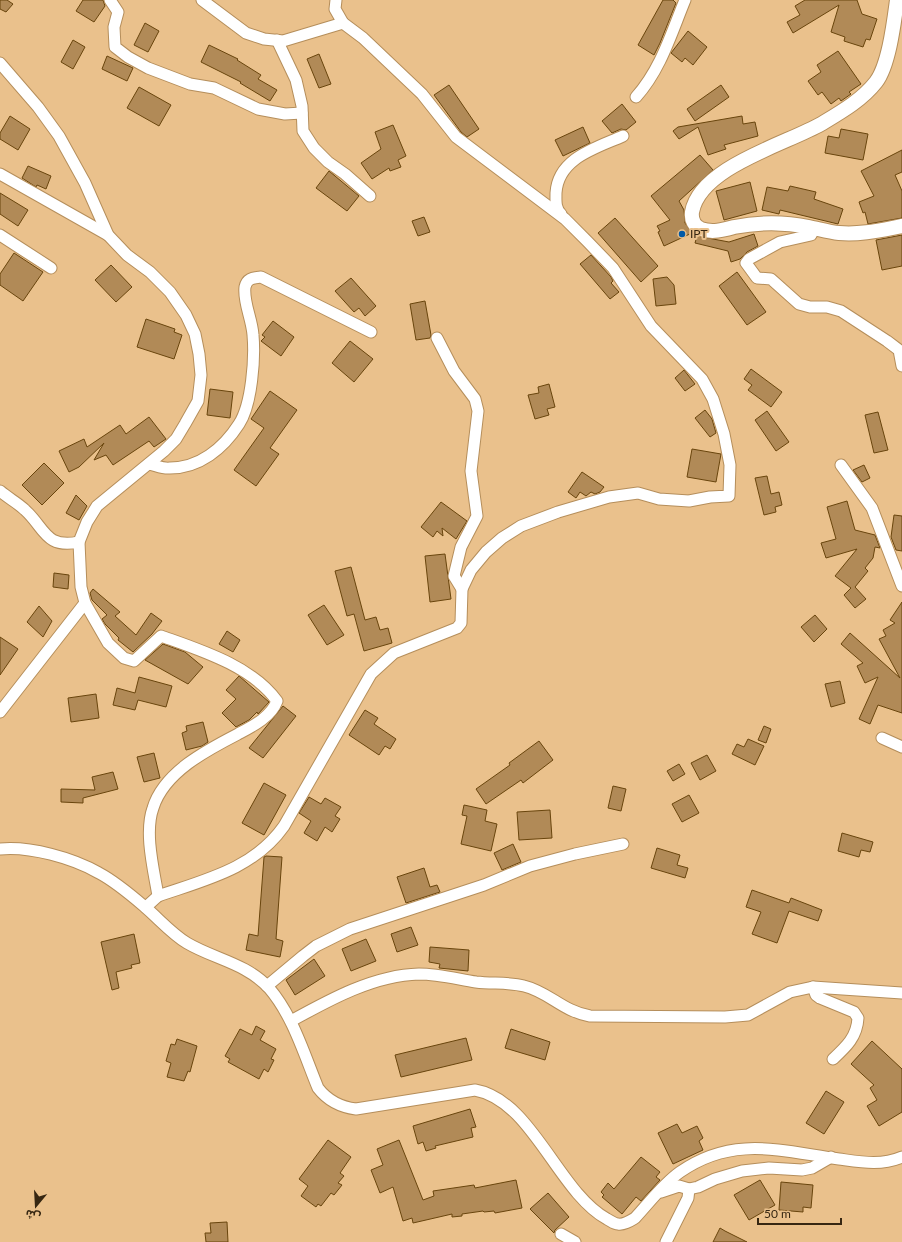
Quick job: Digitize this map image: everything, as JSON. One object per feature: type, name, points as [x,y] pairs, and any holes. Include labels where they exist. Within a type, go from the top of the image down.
[{"type":"main road","points":[[897,0],[892,34],[886,60],[877,81],[863,96],[840,113],[802,134],[746,159],[718,176],[700,194],[692,213],[694,224],[702,229],[710,231],[767,223],[808,226],[838,233],[850,234],[902,226]]},
{"type":"street","points":[[110,0],[118,12],[114,27],[115,47],[128,57],[148,68],[190,84],[214,88],[258,109],[285,114],[302,113]]},
{"type":"street","points":[[202,0],[246,33],[264,39],[283,41],[343,23]]},
{"type":"street","points":[[336,0],[335,9],[343,23],[363,38],[422,94],[456,138],[566,219]]},
{"type":"street","points":[[636,97],[648,83],[658,67],[685,0]]},
{"type":"street","points":[[277,40],[296,80],[302,113],[303,131],[314,148],[328,162],[345,174],[370,196]]},
{"type":"street","points":[[0,63],[30,98],[59,136],[85,182],[108,235]]},
{"type":"street","points":[[146,907],[158,896],[218,876],[245,862],[271,841],[284,826],[371,674],[388,657],[399,651],[457,628],[461,623],[462,616],[462,589],[471,570],[478,560],[502,538],[522,526],[558,512],[608,497],[638,493],[659,499],[690,501],[729,496],[730,465],[726,444],[708,390],[691,367],[651,326],[613,268],[557,210],[556,188],[560,175],[573,160],[623,136]]},
{"type":"street","points":[[0,174],[108,235],[127,255],[150,272],[170,292],[186,315],[195,334],[199,354],[201,375],[198,401],[176,439],[164,452],[97,506],[87,522],[79,542],[81,587],[85,603],[108,643],[124,658],[134,661],[161,636],[223,661],[243,671],[256,680],[277,701],[269,714],[184,767],[173,778],[157,800],[152,809],[150,823],[152,858],[158,896]]},
{"type":"street","points":[[808,226],[813,231],[810,236],[780,242],[749,259],[746,264],[757,278],[771,279],[799,304],[810,307],[827,307],[847,314],[899,350],[902,366]]},
{"type":"street","points":[[0,235],[51,268]]},
{"type":"street","points":[[149,464],[168,469],[188,466],[203,460],[219,448],[239,424],[248,398],[254,355],[252,322],[244,295],[246,282],[249,279],[261,277],[371,332]]},
{"type":"street","points":[[437,338],[454,371],[475,399],[478,411],[471,471],[477,516],[461,547],[454,576],[462,589]]},
{"type":"street","points":[[841,465],[872,508],[902,586]]},
{"type":"street","points":[[0,492],[24,508],[43,533],[51,540],[67,545],[79,542]]},
{"type":"street","points":[[0,712],[85,603]]},
{"type":"street","points":[[882,738],[902,747]]},
{"type":"street","points":[[267,986],[307,952],[350,929],[484,885],[530,866],[575,854],[623,844]]},
{"type":"street","points":[[0,849],[33,851],[90,868],[118,884],[186,942],[247,970],[267,986],[291,1021],[318,1088],[325,1097],[333,1102],[346,1108],[356,1109],[464,1090],[484,1092],[497,1097],[512,1110],[590,1207],[604,1218],[619,1225],[627,1223],[635,1218],[678,1173],[713,1155],[727,1150],[742,1148],[773,1149],[831,1158],[881,1163],[902,1157]]},
{"type":"street","points":[[291,1021],[351,992],[390,978],[420,974],[483,983],[523,985],[540,992],[569,1010],[590,1016],[718,1017],[748,1015],[790,992],[813,987],[902,993]]},
{"type":"street","points":[[813,987],[816,995],[820,998],[854,1012],[858,1018],[858,1025],[852,1039],[833,1059]]},
{"type":"street","points":[[655,1197],[663,1191],[679,1186],[689,1189],[698,1188],[715,1179],[742,1171],[770,1168],[802,1170],[812,1168],[831,1158]]},
{"type":"street","points":[[666,1242],[688,1198],[689,1189]]},
{"type":"street","points":[[561,1234],[575,1242]]},
{"type":"building","points":[[0,0],[7,0],[13,4],[6,12],[0,9]]},
{"type":"building","points":[[83,0],[103,0],[105,6],[94,22],[76,11]]},
{"type":"building","points":[[663,0],[673,0],[676,3],[654,55],[638,45]]},
{"type":"building","points":[[805,0],[857,0],[862,14],[877,19],[870,40],[866,39],[863,47],[844,41],[845,37],[831,32],[839,5],[793,33],[787,22],[800,15],[795,6]]},
{"type":"building","points":[[145,23],[159,31],[148,52],[134,45]]},
{"type":"building","points":[[688,31],[707,47],[693,65],[685,58],[682,62],[671,53]]},
{"type":"building","points":[[73,40],[85,47],[73,69],[61,62]]},
{"type":"building","points":[[209,45],[238,59],[237,60],[261,75],[258,79],[277,90],[270,101],[240,83],[241,82],[201,62]]},
{"type":"building","points":[[838,51],[861,84],[849,92],[851,94],[841,101],[839,98],[831,104],[822,92],[818,95],[808,81],[821,72],[817,65]]},
{"type":"building","points":[[319,54],[331,84],[319,88],[307,59]]},
{"type":"building","points":[[107,56],[133,68],[127,81],[102,69]]},
{"type":"building","points":[[449,85],[479,129],[467,137],[461,132],[434,95]]},
{"type":"building","points":[[721,85],[729,97],[695,121],[687,109]]},
{"type":"building","points":[[139,87],[171,105],[159,126],[127,108]]},
{"type":"building","points":[[622,104],[636,122],[626,130],[621,129],[612,133],[602,121]]},
{"type":"building","points":[[10,116],[30,129],[18,150],[0,139],[0,133]]},
{"type":"building","points":[[742,116],[743,124],[755,122],[758,136],[724,145],[726,149],[708,155],[698,127],[679,139],[673,131],[678,127]]},
{"type":"building","points":[[393,125],[406,156],[398,160],[401,167],[390,171],[389,168],[372,179],[361,163],[381,149],[375,132]]},
{"type":"building","points":[[583,127],[590,143],[563,156],[555,140]]},
{"type":"building","points":[[841,129],[868,134],[863,160],[825,153],[828,136],[839,138]]},
{"type":"building","points":[[902,150],[902,172],[895,175],[902,191],[902,218],[868,224],[865,212],[863,213],[859,202],[874,196],[861,171]]},
{"type":"building","points":[[700,155],[713,170],[679,201],[684,210],[685,223],[692,233],[664,246],[657,226],[670,220],[651,196]]},
{"type":"building","points":[[28,166],[51,176],[46,189],[37,185],[36,187],[22,178]]},
{"type":"building","points":[[329,171],[359,196],[347,211],[316,188]]},
{"type":"building","points":[[750,182],[757,211],[724,220],[716,191]]},
{"type":"building","points":[[790,186],[816,192],[814,199],[843,209],[838,224],[780,210],[779,214],[762,210],[767,187],[788,191]]},
{"type":"building","points":[[0,193],[28,210],[18,226],[0,214]]},
{"type":"building","points":[[424,217],[430,232],[418,236],[412,221]]},
{"type":"building","points":[[615,218],[658,266],[641,282],[598,233]]},
{"type":"building","points":[[754,234],[758,246],[747,252],[740,259],[731,262],[728,251],[695,243],[697,236],[729,242]]},
{"type":"building","points":[[902,235],[902,266],[882,270],[876,240]]},
{"type":"building","points":[[14,253],[43,272],[23,301],[0,285],[0,274]]},
{"type":"building","points":[[591,255],[611,277],[613,281],[611,283],[619,292],[610,299],[580,264]]},
{"type":"building","points":[[111,265],[132,287],[116,302],[95,280]]},
{"type":"building","points":[[737,272],[766,312],[747,325],[719,286]]},
{"type":"building","points":[[667,277],[674,285],[676,304],[656,306],[653,279]]},
{"type":"building","points":[[351,278],[376,306],[365,316],[359,308],[354,312],[335,291]]},
{"type":"building","points":[[425,301],[431,335],[430,338],[416,340],[410,304]]},
{"type":"building","points":[[146,319],[175,329],[174,332],[182,335],[174,359],[137,347]]},
{"type":"building","points":[[273,321],[294,337],[281,356],[261,341],[265,337],[262,335]]},
{"type":"building","points":[[350,341],[373,359],[354,382],[332,363]]},
{"type":"building","points":[[751,369],[782,392],[771,407],[748,390],[752,385],[744,379]]},
{"type":"building","points":[[684,370],[695,384],[685,391],[675,378]]},
{"type":"building","points":[[549,384],[555,407],[547,409],[549,415],[535,419],[528,395],[539,393],[538,387]]},
{"type":"building","points":[[210,389],[233,392],[230,418],[207,415]]},
{"type":"building","points":[[270,391],[297,410],[270,448],[279,454],[256,486],[234,470],[264,428],[251,419]]},
{"type":"building","points":[[705,410],[712,419],[716,433],[710,437],[695,418]]},
{"type":"building","points":[[767,411],[789,442],[776,451],[755,420]]},
{"type":"building","points":[[878,412],[888,450],[874,453],[865,415]]},
{"type":"building","points":[[149,417],[166,439],[154,447],[149,441],[113,465],[106,455],[94,460],[104,443],[79,467],[69,472],[59,451],[84,439],[87,447],[120,425],[126,434]]},
{"type":"building","points":[[692,449],[721,454],[716,482],[687,477]]},
{"type":"building","points":[[44,463],[64,483],[42,505],[22,485]]},
{"type":"building","points":[[864,465],[870,478],[862,482],[853,470]]},
{"type":"building","points":[[582,472],[604,487],[600,492],[595,494],[591,492],[586,496],[580,492],[576,498],[568,492]]},
{"type":"building","points":[[767,476],[771,494],[779,492],[782,505],[775,507],[776,512],[764,515],[755,478]]},
{"type":"building","points":[[76,495],[87,506],[79,520],[66,513]]},
{"type":"building","points":[[847,501],[855,530],[875,535],[880,548],[875,547],[873,558],[865,568],[868,571],[855,587],[866,599],[855,608],[844,595],[851,588],[835,576],[857,549],[826,558],[821,543],[836,539],[827,507]]},
{"type":"building","points":[[441,502],[467,521],[456,539],[442,528],[443,536],[437,531],[433,537],[421,527]]},
{"type":"building","points":[[894,515],[902,516],[902,551],[896,550],[891,537]]},
{"type":"building","points":[[445,554],[451,599],[430,602],[425,556]]},
{"type":"building","points":[[351,567],[365,620],[376,617],[380,630],[388,628],[392,643],[364,651],[354,614],[347,616],[335,571]]},
{"type":"building","points":[[54,573],[69,575],[68,589],[53,587]]},
{"type":"building","points":[[93,589],[120,612],[115,616],[136,635],[151,613],[162,621],[152,634],[133,652],[118,640],[119,638],[105,624],[102,619],[107,615],[92,600],[90,593]]},
{"type":"building","points":[[902,602],[902,713],[878,705],[870,724],[859,719],[878,677],[865,683],[857,666],[863,663],[841,644],[850,633],[900,678],[879,639],[886,636],[883,630],[895,623],[890,620]]},
{"type":"building","points":[[324,605],[344,635],[327,645],[308,615]]},
{"type":"building","points":[[39,606],[52,621],[43,637],[27,622]]},
{"type":"building","points":[[815,615],[827,629],[814,642],[801,627]]},
{"type":"building","points":[[227,631],[240,640],[233,652],[219,644]]},
{"type":"building","points":[[0,637],[18,649],[0,675]]},
{"type":"building","points":[[163,644],[185,652],[203,667],[188,684],[145,660]]},
{"type":"building","points":[[239,676],[269,702],[258,714],[257,712],[249,720],[236,727],[222,713],[236,699],[226,690]]},
{"type":"building","points":[[139,677],[172,686],[166,707],[138,700],[135,710],[113,705],[117,688],[135,693]]},
{"type":"building","points":[[840,681],[845,703],[831,707],[825,684]]},
{"type":"building","points":[[96,694],[99,718],[71,722],[68,698]]},
{"type":"building","points":[[283,706],[296,716],[263,758],[249,748]]},
{"type":"building","points":[[365,710],[378,718],[374,724],[396,739],[390,749],[385,746],[379,755],[349,735]]},
{"type":"building","points":[[203,722],[208,742],[202,746],[186,750],[182,733],[187,731],[186,726]]},
{"type":"building","points":[[764,726],[771,729],[766,743],[758,740]]},
{"type":"building","points":[[748,739],[764,746],[755,765],[732,754],[737,744],[744,747]]},
{"type":"building","points":[[539,741],[553,760],[523,783],[521,780],[486,804],[476,789],[510,765],[509,763]]},
{"type":"building","points":[[154,753],[160,778],[144,782],[137,757]]},
{"type":"building","points":[[707,755],[716,771],[700,780],[691,763]]},
{"type":"building","points":[[679,764],[685,774],[673,781],[667,771]]},
{"type":"building","points":[[113,772],[118,789],[83,798],[83,803],[61,802],[61,789],[95,790],[92,777]]},
{"type":"building","points":[[264,783],[286,795],[264,835],[242,823]]},
{"type":"building","points":[[613,786],[626,789],[621,811],[608,808]]},
{"type":"building","points":[[689,795],[699,813],[682,822],[672,804]]},
{"type":"building","points":[[309,797],[321,804],[325,798],[341,807],[335,816],[340,819],[332,832],[325,827],[317,841],[304,833],[311,821],[299,813]]},
{"type":"building","points":[[464,805],[487,810],[485,821],[497,824],[491,851],[461,844],[467,816],[462,815]]},
{"type":"building","points":[[550,810],[552,838],[519,840],[517,812]]},
{"type":"building","points":[[842,833],[873,842],[870,852],[861,850],[859,857],[838,851]]},
{"type":"building","points":[[513,844],[521,862],[502,870],[494,853]]},
{"type":"building","points":[[657,848],[680,855],[677,865],[688,868],[685,878],[651,868]]},
{"type":"building","points":[[264,857],[282,857],[276,939],[283,941],[280,957],[246,950],[249,934],[258,936]]},
{"type":"building","points":[[424,868],[430,887],[437,885],[440,892],[406,903],[397,877]]},
{"type":"building","points":[[752,890],[789,903],[791,898],[822,910],[818,921],[789,911],[777,943],[752,934],[761,912],[746,907]]},
{"type":"building","points":[[411,927],[418,945],[397,952],[391,934]]},
{"type":"building","points":[[134,934],[140,963],[131,965],[132,968],[116,972],[119,988],[112,990],[101,942]]},
{"type":"building","points":[[366,939],[376,961],[351,971],[342,949]]},
{"type":"building","points":[[430,947],[469,950],[468,971],[439,968],[440,964],[429,962]]},
{"type":"building","points":[[314,959],[325,976],[295,995],[286,980]]},
{"type":"building","points":[[256,1026],[265,1031],[260,1040],[276,1049],[271,1059],[274,1060],[268,1072],[264,1069],[259,1079],[228,1062],[230,1059],[225,1056],[240,1029],[252,1035]]},
{"type":"building","points":[[511,1029],[550,1042],[545,1060],[505,1048]]},
{"type":"building","points":[[466,1038],[472,1060],[401,1077],[395,1055]]},
{"type":"building","points":[[177,1039],[197,1046],[190,1072],[188,1071],[184,1081],[167,1077],[171,1063],[166,1061],[171,1044],[175,1045]]},
{"type":"building","points":[[872,1041],[902,1069],[902,1112],[879,1126],[867,1106],[877,1100],[870,1088],[874,1085],[851,1064]]},
{"type":"building","points":[[826,1091],[844,1102],[824,1134],[806,1123]]},
{"type":"building","points":[[470,1109],[476,1127],[471,1128],[473,1137],[435,1146],[436,1148],[426,1151],[423,1142],[418,1144],[413,1126]]},
{"type":"building","points":[[677,1124],[682,1133],[697,1126],[703,1138],[699,1141],[703,1150],[673,1164],[658,1133]]},
{"type":"building","points":[[328,1140],[351,1157],[340,1173],[344,1176],[338,1183],[342,1185],[334,1195],[331,1193],[321,1206],[318,1204],[316,1207],[301,1196],[308,1186],[299,1179]]},
{"type":"building","points":[[399,1140],[423,1200],[434,1196],[433,1191],[474,1185],[475,1188],[516,1180],[522,1208],[495,1213],[494,1211],[483,1211],[452,1217],[452,1214],[413,1223],[412,1218],[403,1221],[393,1187],[380,1193],[371,1170],[383,1165],[377,1149]]},
{"type":"building","points":[[641,1157],[660,1172],[656,1177],[660,1180],[641,1201],[636,1197],[622,1214],[602,1197],[604,1195],[601,1192],[608,1183],[614,1189]]},
{"type":"building","points":[[760,1180],[775,1205],[749,1220],[734,1195]]},
{"type":"building","points":[[781,1182],[813,1185],[811,1208],[803,1207],[803,1212],[779,1210]]},
{"type":"building","points":[[548,1193],[569,1217],[555,1230],[554,1233],[530,1209]]},
{"type":"building","points":[[227,1222],[228,1242],[206,1242],[205,1233],[211,1233],[210,1223]]},
{"type":"building","points":[[720,1228],[725,1231],[747,1242],[713,1242]]},
{"type":"place","name":"IPT","points":[[682,234]]}]
